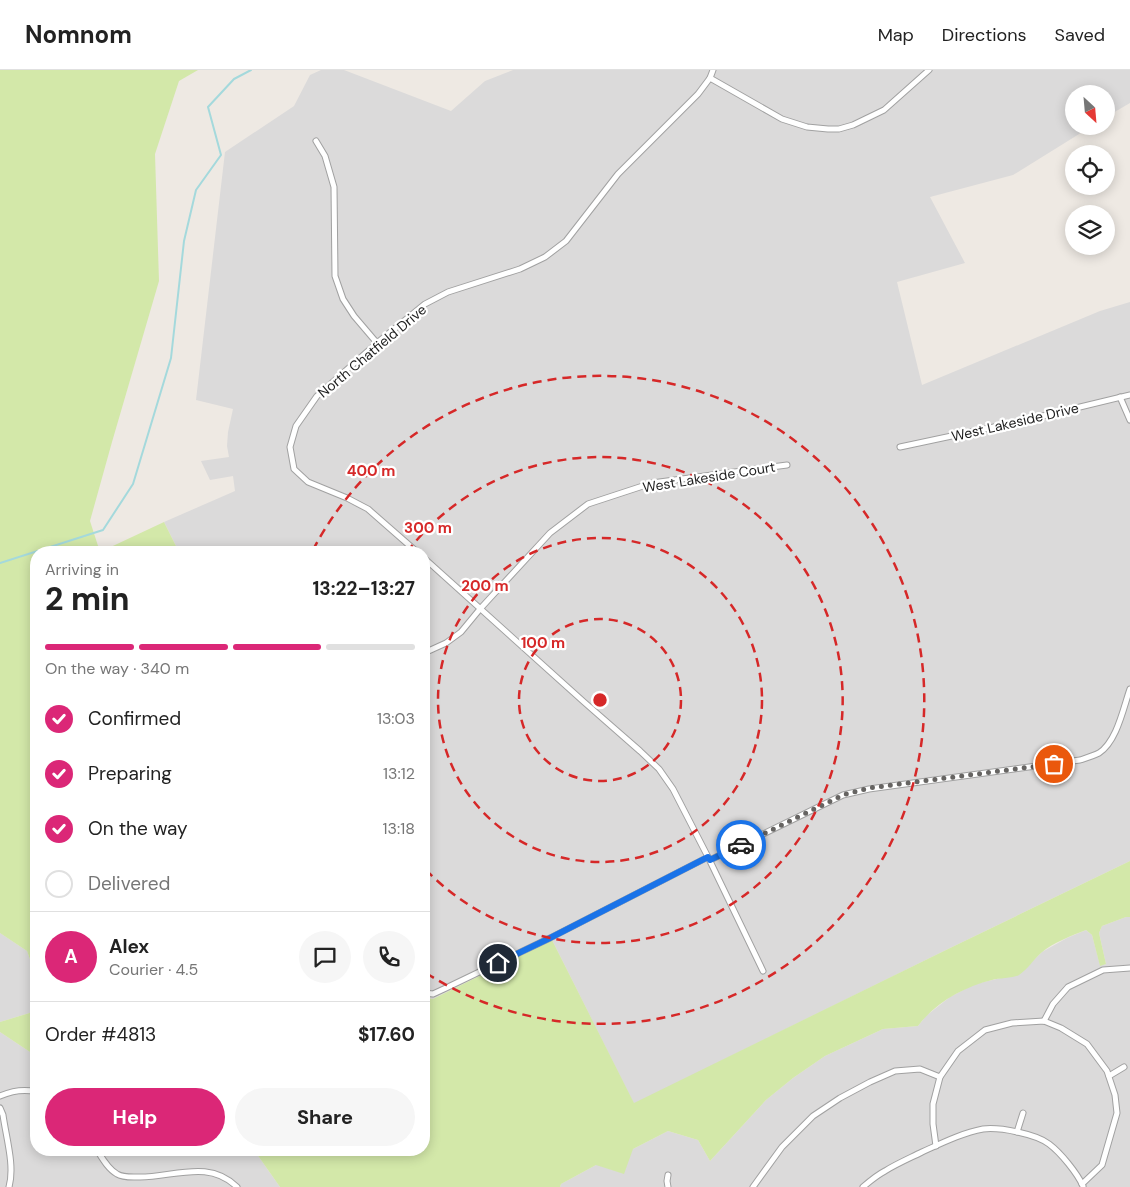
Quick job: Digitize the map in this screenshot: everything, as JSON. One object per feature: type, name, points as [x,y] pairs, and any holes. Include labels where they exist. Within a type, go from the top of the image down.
[{"type":"street","name":"North Chatfield Drive","points":[[410,546],[368,509],[308,482],[294,469],[290,447],[296,426],[317,396],[425,304],[448,292],[520,269],[544,257],[566,241],[618,174],[698,94],[710,78],[713,70]]},
{"type":"street","points":[[710,78],[782,119],[808,127],[839,129],[853,125],[884,110],[929,70]]},
{"type":"street","points":[[316,141],[325,156],[334,188],[335,276],[343,299],[354,316],[377,343]]},
{"type":"street","name":"West Lakeside Drive","points":[[900,447],[1022,421],[1130,395]]},
{"type":"street","points":[[1120,397],[1130,420]]},
{"type":"street","name":"West Lakeside Court","points":[[430,650],[446,643],[461,632],[550,533],[588,504],[652,483],[787,465]]},
{"type":"street","points":[[430,563],[659,769],[673,789],[763,971]]},
{"type":"street","points":[[430,994],[455,984],[843,795],[869,788],[1091,757],[1099,753],[1110,742],[1130,689]]},
{"type":"street","points":[[1044,1021],[1053,1004],[1068,987],[1103,970],[1130,968]]},
{"type":"street","points":[[863,1187],[885,1171],[936,1146],[962,1134],[985,1129],[1002,1129],[1026,1134],[1049,1144],[1066,1161],[1082,1185],[1102,1165],[1116,1113],[1115,1095],[1109,1076],[1087,1044],[1061,1028],[1044,1021],[1012,1022],[985,1030],[958,1051],[940,1077],[933,1104],[936,1146]]},
{"type":"street","points":[[1109,1076],[1124,1067]]},
{"type":"street","points":[[752,1187],[782,1147],[813,1116],[840,1098],[895,1070],[920,1069],[940,1077]]},
{"type":"street","points":[[0,1096],[19,1090],[30,1091]]},
{"type":"street","points":[[0,1108],[11,1166],[9,1187]]},
{"type":"street","points":[[1017,1132],[1023,1113]]},
{"type":"street","points":[[101,1156],[117,1174],[129,1177],[200,1170],[220,1175],[237,1187]]},
{"type":"street","points":[[668,1174],[668,1187]]},
{"type":"shaded area","points":[[321,70],[344,70],[451,111],[485,81],[513,70],[1130,70],[1130,103],[1115,112],[1115,85],[1065,85],[1065,135],[1077,135],[1013,175],[930,197],[965,263],[897,282],[922,385],[1100,311],[1130,302],[1130,861],[634,1104],[552,940],[433,999],[430,999],[430,546],[176,546],[164,522],[235,491],[233,476],[210,480],[201,461],[229,457],[227,446],[228,432],[233,409],[196,400],[225,152],[294,106],[310,75]]},
{"type":"shaded area","points":[[1130,917],[1130,1187],[560,1187],[561,1184],[596,1165],[668,1131],[698,1140],[710,1161],[766,1100],[825,1056],[883,1029],[918,1026],[926,1016],[950,997],[975,984],[1018,975],[1042,952],[1086,930],[1092,935],[1100,965],[1106,964],[1099,933],[1102,926]]},
{"type":"shaded area","points":[[0,933],[27,951],[30,959],[30,1013],[0,1022]]},
{"type":"shaded area","points":[[0,1032],[30,1052],[30,1156],[258,1156],[280,1187],[0,1187]]},
{"type":"green space","points":[[0,70],[198,70],[179,81],[155,154],[159,281],[90,521],[98,546],[30,546],[30,959],[27,951],[0,933]]},
{"type":"green space","points":[[164,522],[176,546],[113,546]]},
{"type":"green space","points":[[1130,861],[1130,917],[1102,926],[1099,933],[1106,964],[1100,966],[1092,935],[1086,930],[1046,949],[1019,975],[995,979],[961,991],[933,1010],[918,1026],[883,1029],[825,1056],[766,1100],[710,1161],[698,1140],[668,1131],[633,1149],[624,1174],[596,1165],[561,1184],[560,1187],[280,1187],[258,1156],[430,1156],[430,999],[433,999],[552,940],[634,1103]]},
{"type":"green space","points":[[30,1013],[30,1052],[0,1032],[0,1022]]},
{"type":"waterway","points":[[53,546],[103,530],[133,484],[171,358],[184,241],[196,190],[221,155],[208,107],[234,79],[251,70]]},
{"type":"waterway","points":[[0,563],[30,553]]},
{"type":"way so far","points":[[741,845],[843,795],[869,788],[1054,764]]},
{"type":"route","points":[[498,963],[708,857],[710,860],[741,845]]}]
